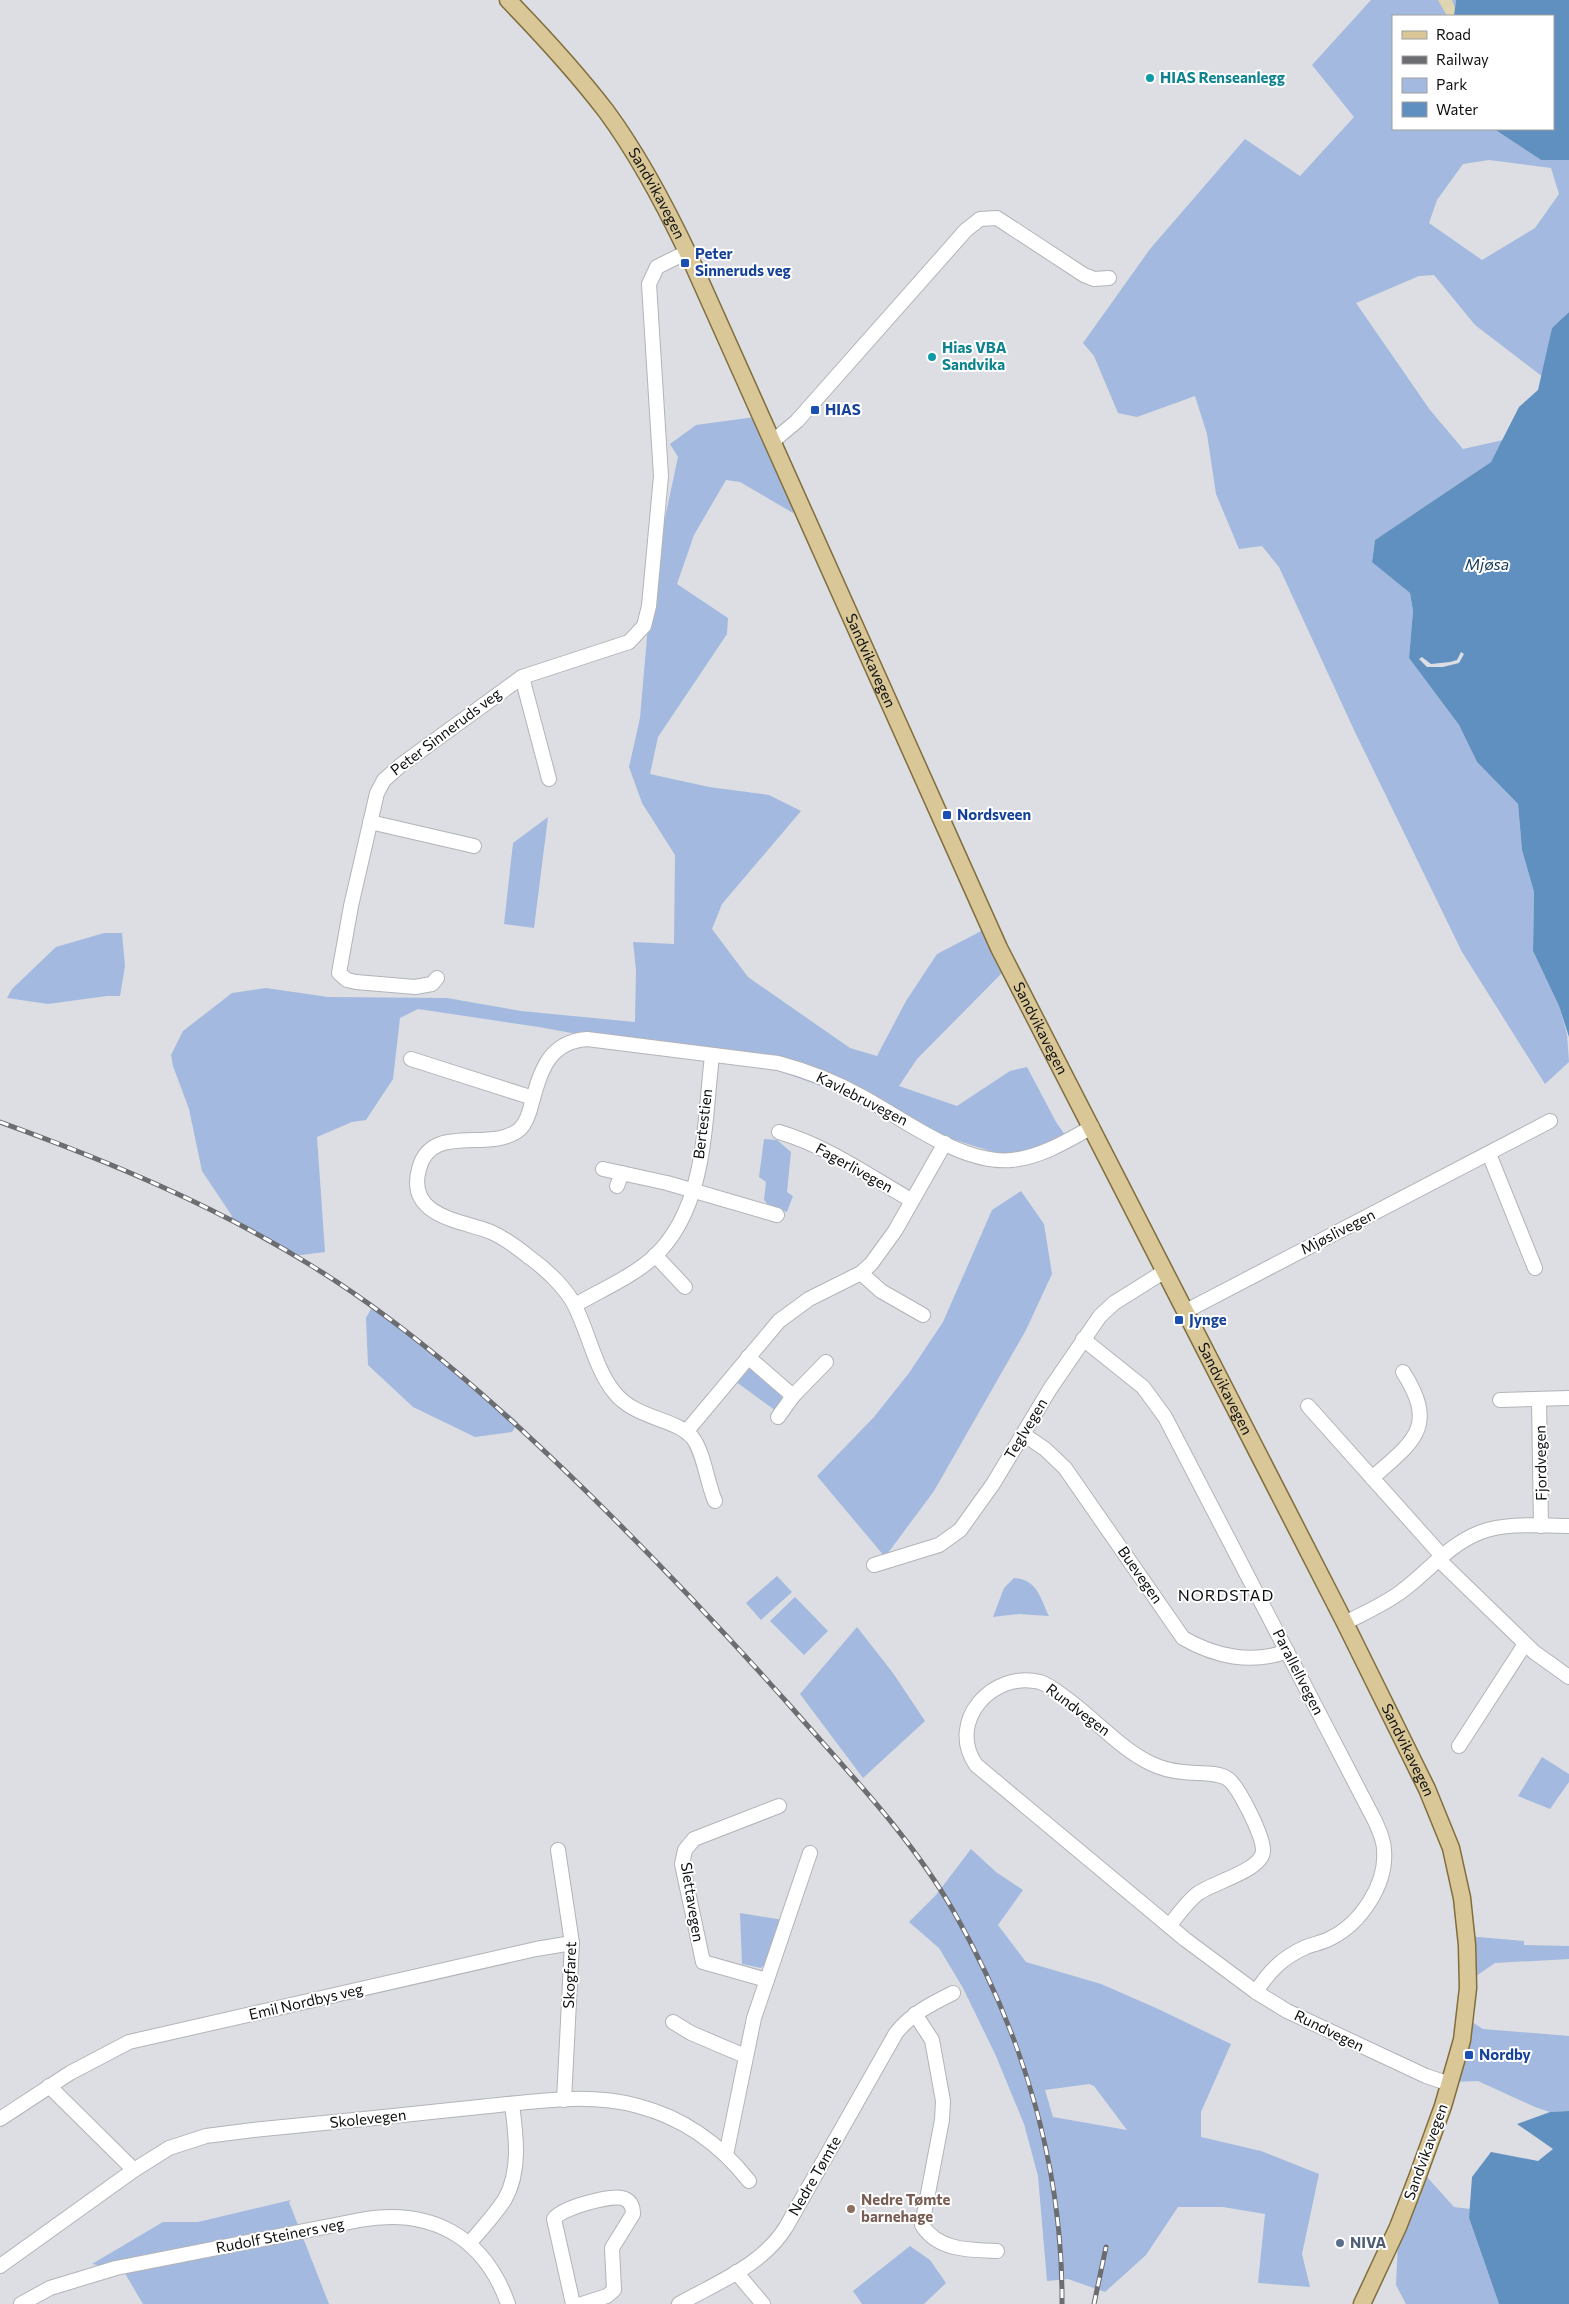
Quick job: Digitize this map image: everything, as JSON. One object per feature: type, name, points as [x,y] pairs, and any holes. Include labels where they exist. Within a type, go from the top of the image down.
[{"type":"main road","name":"Sandvikavegen","points":[[508,0],[561,56],[607,113],[646,174],[687,252],[1000,948],[1345,1623],[1431,1797],[1448,1842],[1460,1882],[1467,1945],[1468,1988],[1462,2040],[1450,2084],[1404,2210],[1362,2304]]},
{"type":"street","points":[[772,442],[797,421],[966,230],[980,220],[998,218],[1084,274],[1094,279],[1109,278]]},
{"type":"street","name":"Peter Sinneruds veg","points":[[437,978],[432,984],[416,988],[350,982],[339,973],[351,906],[380,786],[392,772],[498,692],[522,677],[622,645],[635,638],[646,621],[660,476],[649,284],[657,267],[687,252]]},
{"type":"street","name":"Peter Sinneruds veg","points":[[522,677],[549,779]]},
{"type":"street","points":[[370,822],[474,846]]},
{"type":"street","name":"Kavlebruvegen","points":[[686,1432],[633,1409],[615,1393],[606,1378],[575,1305],[540,1264],[492,1233],[435,1213],[427,1206],[419,1191],[419,1168],[427,1153],[434,1147],[451,1141],[502,1139],[521,1128],[528,1117],[546,1062],[558,1048],[572,1041],[593,1040],[778,1064],[812,1073],[862,1096],[945,1143],[982,1158],[1009,1160],[1039,1154],[1092,1126]]},
{"type":"street","name":"Bertestien","points":[[575,1305],[656,1256],[678,1228],[686,1214],[694,1191],[712,1056]]},
{"type":"street","points":[[411,1059],[533,1098]]},
{"type":"street","name":"Mjøslivegen","points":[[1186,1311],[1550,1122]]},
{"type":"street","name":"Fagerlivegen","points":[[779,1132],[794,1142],[848,1163],[912,1200]]},
{"type":"street","points":[[715,1501],[697,1445],[686,1432],[773,1328],[792,1310],[808,1299],[861,1273],[890,1240],[945,1143]]},
{"type":"street","points":[[1489,1154],[1535,1268]]},
{"type":"street","points":[[603,1168],[620,1179],[694,1191],[777,1215]]},
{"type":"street","points":[[656,1256],[685,1286]]},
{"type":"street","name":"Teglvegen","points":[[874,1565],[927,1549],[950,1539],[960,1530],[983,1499],[1083,1338],[1100,1316],[1114,1303],[1165,1270]]},
{"type":"street","points":[[861,1273],[881,1291],[923,1315]]},
{"type":"street","name":"Parallellvegen","points":[[1083,1338],[1143,1387],[1166,1417],[1375,1821],[1382,1840],[1384,1858],[1381,1875],[1374,1892],[1361,1913],[1344,1930],[1331,1938],[1285,1957],[1266,1975],[1256,1992]]},
{"type":"street","points":[[748,1357],[793,1396]]},
{"type":"street","points":[[778,1417],[793,1396],[826,1362]]},
{"type":"street","points":[[1372,1478],[1410,1443],[1421,1420],[1419,1402],[1403,1372]]},
{"type":"street","points":[[1500,1400],[1569,1398]]},
{"type":"street","name":"Fjordvegen","points":[[1539,1400],[1541,1526]]},
{"type":"street","points":[[1308,1406],[1440,1558],[1525,1644],[1569,1677]]},
{"type":"street","name":"Buevegen","points":[[1024,1434],[1045,1449],[1065,1468],[1183,1638],[1202,1648],[1226,1656],[1252,1658],[1287,1651]]},
{"type":"street","points":[[1345,1623],[1401,1592],[1464,1540],[1482,1532],[1510,1526],[1569,1526]]},
{"type":"street","points":[[1459,1746],[1525,1644]]},
{"type":"street","name":"Rundvegen","points":[[1169,1926],[1196,1895],[1221,1880],[1251,1869],[1261,1858],[1263,1850],[1255,1825],[1232,1784],[1224,1777],[1180,1772],[1150,1763],[1136,1755],[1076,1705],[1048,1685],[1029,1680],[1018,1681],[1000,1685],[986,1694],[972,1712],[968,1726],[967,1747],[976,1765],[1206,1957],[1256,1992],[1287,2010],[1364,2047],[1426,2076],[1450,2084]]},
{"type":"street","name":"Slettavegen","points":[[767,1980],[703,1962],[682,1864],[685,1850],[694,1839],[779,1806]]},
{"type":"street","name":"Skogfaret","points":[[558,1850],[572,1943],[564,2100]]},
{"type":"street","points":[[726,2155],[754,2018],[810,1853]]},
{"type":"street","name":"Emil Nordbys veg","points":[[0,2118],[50,2086],[129,2042],[536,1948],[572,1943]]},
{"type":"street","name":"Nedre Tømte","points":[[679,2304],[736,2272],[766,2252],[777,2240],[892,2039],[903,2024],[915,2014],[953,1993]]},
{"type":"street","points":[[915,2014],[930,2035],[933,2044],[943,2106],[922,2225],[926,2232],[942,2243],[956,2248],[963,2250],[998,2250]]},
{"type":"street","points":[[673,2022],[691,2033],[745,2056]]},
{"type":"street","points":[[50,2086],[134,2170]]},
{"type":"street","name":"Skolevegen","points":[[0,2266],[134,2170],[169,2148],[206,2136],[512,2104],[564,2100],[607,2100],[651,2110],[691,2128],[726,2155],[749,2181]]},
{"type":"street","points":[[469,2244],[500,2207],[512,2182],[516,2159],[512,2104]]},
{"type":"street","points":[[573,2304],[554,2219],[562,2211],[581,2205],[614,2198],[624,2199],[631,2205],[632,2214],[612,2248],[614,2290],[608,2296],[582,2304]]},
{"type":"street","name":"Rudolf Steiners veg","points":[[21,2304],[50,2288],[116,2268],[375,2217],[409,2216],[427,2220],[451,2231],[469,2244],[490,2268],[508,2304]]},
{"type":"street","points":[[736,2272],[763,2304]]},
{"type":"green space","points":[[1371,0],[1456,0],[1454,15],[1392,15],[1392,130],[1496,130],[1541,160],[1569,160],[1569,312],[1552,328],[1543,377],[1475,325],[1434,275],[1419,276],[1356,303],[1430,410],[1463,449],[1503,440],[1491,462],[1375,540],[1372,561],[1410,593],[1413,611],[1409,658],[1459,725],[1477,762],[1518,804],[1522,850],[1534,892],[1533,951],[1559,1006],[1567,1034],[1569,1062],[1545,1084],[1462,952],[1354,730],[1279,567],[1262,546],[1239,549],[1216,494],[1207,434],[1195,396],[1137,417],[1118,413],[1094,356],[1083,343],[1150,249],[1245,139],[1300,176],[1354,117],[1312,65]],"holes":[[[1489,160],[1551,168],[1559,194],[1535,228],[1482,260],[1429,223],[1437,200],[1463,164]]]},
{"type":"green space","points":[[755,417],[795,497],[793,513],[740,482],[726,480],[694,535],[677,584],[728,618],[727,634],[658,737],[650,774],[709,787],[769,795],[801,811],[722,904],[712,929],[748,977],[850,1048],[877,1056],[906,1001],[937,954],[987,928],[1005,970],[917,1059],[899,1086],[957,1106],[1010,1071],[1027,1067],[1056,1122],[1070,1142],[1022,1161],[952,1139],[896,1113],[779,1071],[539,1027],[418,1009],[400,1018],[393,1079],[366,1120],[352,1122],[317,1137],[325,1252],[293,1256],[234,1222],[229,1222],[232,1216],[202,1171],[189,1109],[173,1066],[171,1055],[183,1031],[232,993],[266,988],[328,997],[447,998],[521,1011],[635,1022],[636,970],[633,942],[674,944],[675,855],[642,803],[629,767],[640,718],[652,579],[678,457],[670,444],[696,425]]},
{"type":"green space","points":[[548,817],[534,928],[504,924],[513,843]]},
{"type":"green space","points":[[104,933],[122,933],[125,966],[120,996],[48,1004],[7,998],[12,989],[56,947]]},
{"type":"green space","points":[[764,1139],[777,1140],[791,1152],[787,1192],[793,1196],[787,1212],[770,1207],[764,1200],[766,1182],[759,1177]]},
{"type":"green space","points":[[1021,1191],[1044,1224],[1052,1274],[1026,1330],[934,1491],[885,1557],[817,1476],[874,1417],[909,1373],[943,1322],[992,1210]]},
{"type":"green space","points":[[372,1307],[430,1348],[518,1422],[512,1432],[475,1437],[413,1407],[368,1365],[366,1318]]},
{"type":"green space","points":[[751,1368],[779,1391],[783,1401],[776,1411],[735,1381],[745,1369]]},
{"type":"green space","points":[[777,1576],[792,1592],[761,1620],[746,1603]]},
{"type":"green space","points":[[1014,1578],[1022,1579],[1033,1585],[1049,1616],[1018,1614],[993,1617],[1004,1588]]},
{"type":"green space","points":[[795,1597],[828,1631],[804,1655],[770,1621]]},
{"type":"green space","points":[[857,1627],[893,1673],[925,1721],[863,1778],[800,1694]]},
{"type":"green space","points":[[1542,1757],[1569,1774],[1569,1782],[1550,1809],[1518,1796]]},
{"type":"green space","points":[[971,1849],[996,1872],[1023,1890],[998,1925],[1026,1962],[1101,1984],[1231,2044],[1201,2112],[1201,2137],[1261,2151],[1319,2174],[1302,2254],[1310,2287],[1258,2283],[1265,2214],[1223,2207],[1178,2207],[1146,2255],[1105,2292],[1068,2279],[1047,2281],[1038,2176],[1024,2124],[996,2056],[963,1988],[939,1948],[909,1922],[936,1895]],"holes":[[[1089,2084],[1094,2086],[1127,2130],[1053,2117],[1045,2090]]]},
{"type":"green space","points":[[740,1913],[783,1920],[770,1960],[761,1968],[742,1964]]},
{"type":"green space","points":[[1466,1936],[1524,1941],[1524,1945],[1569,1946],[1569,1959],[1495,1963],[1466,1983]]},
{"type":"green space","points":[[1464,2017],[1483,2029],[1569,2036],[1569,2111],[1550,2112],[1478,2081],[1453,2082]]},
{"type":"green space","points":[[1427,2177],[1454,2207],[1470,2209],[1469,2218],[1499,2304],[1406,2304],[1396,2285],[1398,2243]]},
{"type":"green space","points":[[291,2200],[289,2202],[329,2304],[143,2304],[123,2270],[92,2264],[163,2222],[198,2222]]},
{"type":"green space","points":[[910,2246],[930,2260],[946,2283],[924,2304],[862,2304],[853,2291]]},
{"type":"sand","points":[[1438,0],[1452,0],[1458,15],[1446,15]]},
{"type":"water","points":[[1456,0],[1569,0],[1569,160],[1541,160],[1496,130],[1554,130],[1554,15],[1454,15]]},
{"type":"water","name":"Mjøsa","points":[[1569,312],[1569,1037],[1559,1006],[1533,951],[1534,892],[1522,850],[1518,804],[1477,762],[1459,725],[1409,658],[1413,611],[1410,593],[1372,562],[1375,540],[1491,462],[1519,407],[1538,390],[1552,328]]},
{"type":"water","points":[[1569,2111],[1569,2304],[1499,2304],[1469,2218],[1472,2177],[1491,2152],[1538,2161],[1553,2149],[1517,2124],[1550,2112]]},
{"type":"pier","points":[[1461,652],[1464,654],[1459,663],[1443,667],[1427,667],[1419,659],[1422,657],[1431,664],[1450,662],[1457,660]]},
{"type":"railway","points":[[0,1122],[81,1152],[199,1204],[275,1244],[350,1290],[422,1344],[525,1433],[668,1573],[768,1681],[857,1781],[919,1858],[954,1912],[1000,2004],[1034,2101],[1046,2151],[1055,2201],[1060,2252],[1062,2304]]},
{"type":"railway","points":[[1094,2304],[1106,2247]]},
{"type":"place","name":"HIAS Renseanlegg","points":[[1150,78]]},
{"type":"place","name":"Peter Sinneruds veg","points":[[685,263]]},
{"type":"place","name":"Hias VBA Sandvika","points":[[932,357]]},
{"type":"place","name":"HIAS","points":[[815,410]]},
{"type":"place","name":"Nordsveen","points":[[947,815]]},
{"type":"place","name":"Jynge","points":[[1179,1320]]},
{"type":"place","name":"Nordby","points":[[1469,2055]]},
{"type":"place","name":"Nedre Tømte barnehage","points":[[851,2209]]},
{"type":"place","name":"NIVA","points":[[1340,2243]]},
{"type":"district","name":"NORDSTAD","points":[[1226,1595]]}]
